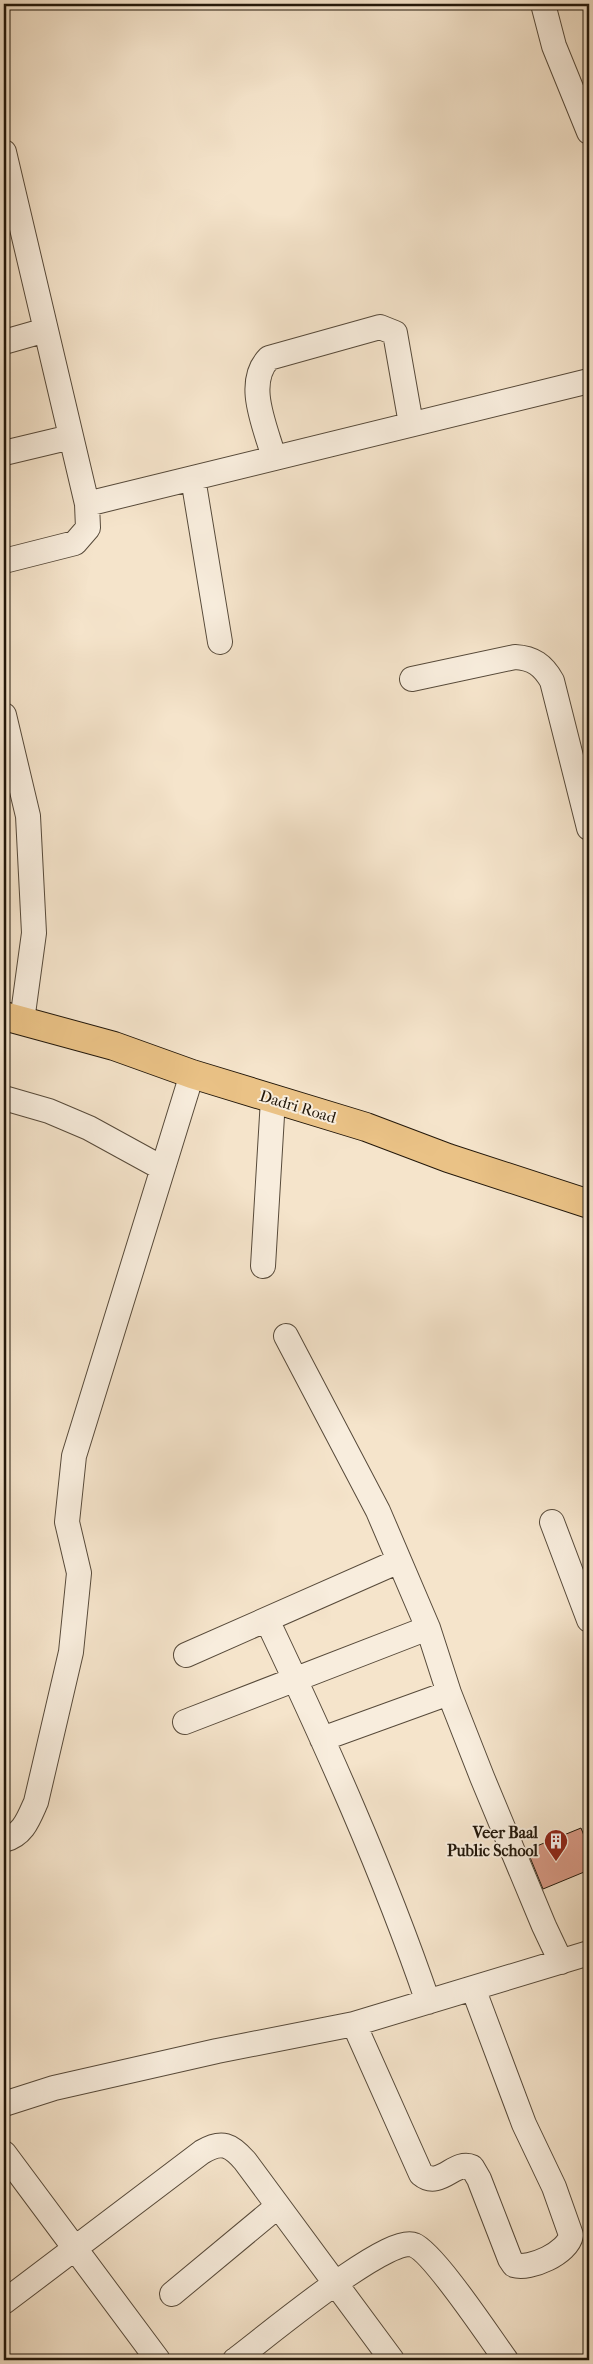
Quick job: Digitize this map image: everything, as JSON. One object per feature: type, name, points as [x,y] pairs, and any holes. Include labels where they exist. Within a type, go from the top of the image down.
[{"type":"main road","name":"Dadri Road","points":[[13,1018],[114,1046],[192,1074],[366,1127],[448,1158],[589,1204]]},
{"type":"street","points":[[543,4],[554,46],[589,132]]},
{"type":"street","points":[[4,152],[14,238],[46,330],[87,504],[88,528],[75,543],[4,561]]},
{"type":"street","points":[[274,458],[256,389],[258,375],[263,364],[269,358],[380,327],[395,333],[411,424]]},
{"type":"street","points":[[4,342],[46,330]]},
{"type":"street","points":[[87,504],[589,381]]},
{"type":"street","points":[[4,453],[71,438]]},
{"type":"street","points":[[193,478],[220,642]]},
{"type":"street","points":[[412,679],[515,657],[528,658],[544,668],[552,681],[589,828]]},
{"type":"street","points":[[4,715],[28,816],[34,933],[13,1018]]},
{"type":"street","points":[[4,1840],[17,1835],[26,1825],[36,1802],[72,1652],[79,1573],[67,1522],[74,1456],[192,1074]]},
{"type":"street","points":[[4,1098],[49,1111],[89,1128],[162,1168]]},
{"type":"street","points":[[263,1266],[273,1099]]},
{"type":"street","points":[[286,1336],[378,1512],[428,1628],[449,1693],[544,1926],[561,1962]]},
{"type":"street","points":[[552,1522],[589,1620]]},
{"type":"street","points":[[186,1655],[399,1561]]},
{"type":"street","points":[[267,1620],[322,1739],[408,1943],[428,2002]]},
{"type":"street","points":[[185,1722],[428,1628]]},
{"type":"street","points":[[322,1739],[449,1693]]},
{"type":"street","points":[[4,2104],[54,2088],[217,2051],[354,2024],[589,1953]]},
{"type":"street","points":[[354,2024],[421,2174],[432,2179],[443,2177],[463,2166],[472,2167],[479,2179],[510,2259],[514,2265],[528,2265],[566,2248],[570,2243],[570,2228],[554,2187],[524,2124],[473,1988]]},
{"type":"street","points":[[4,2302],[212,2146],[226,2146],[236,2151],[389,2359]]},
{"type":"street","points":[[4,2153],[158,2360]]},
{"type":"street","points":[[172,2294],[278,2206]]},
{"type":"street","points":[[235,2360],[334,2284],[388,2249],[401,2244],[413,2244],[423,2250],[506,2360]]},
{"type":"building","name":"Veer Baal Public School","points":[[581,1828],[589,1848],[589,1870],[543,1889],[527,1850]]},
{"type":"place","name":"Veer Baal Public School","points":[[556,1862]]}]
